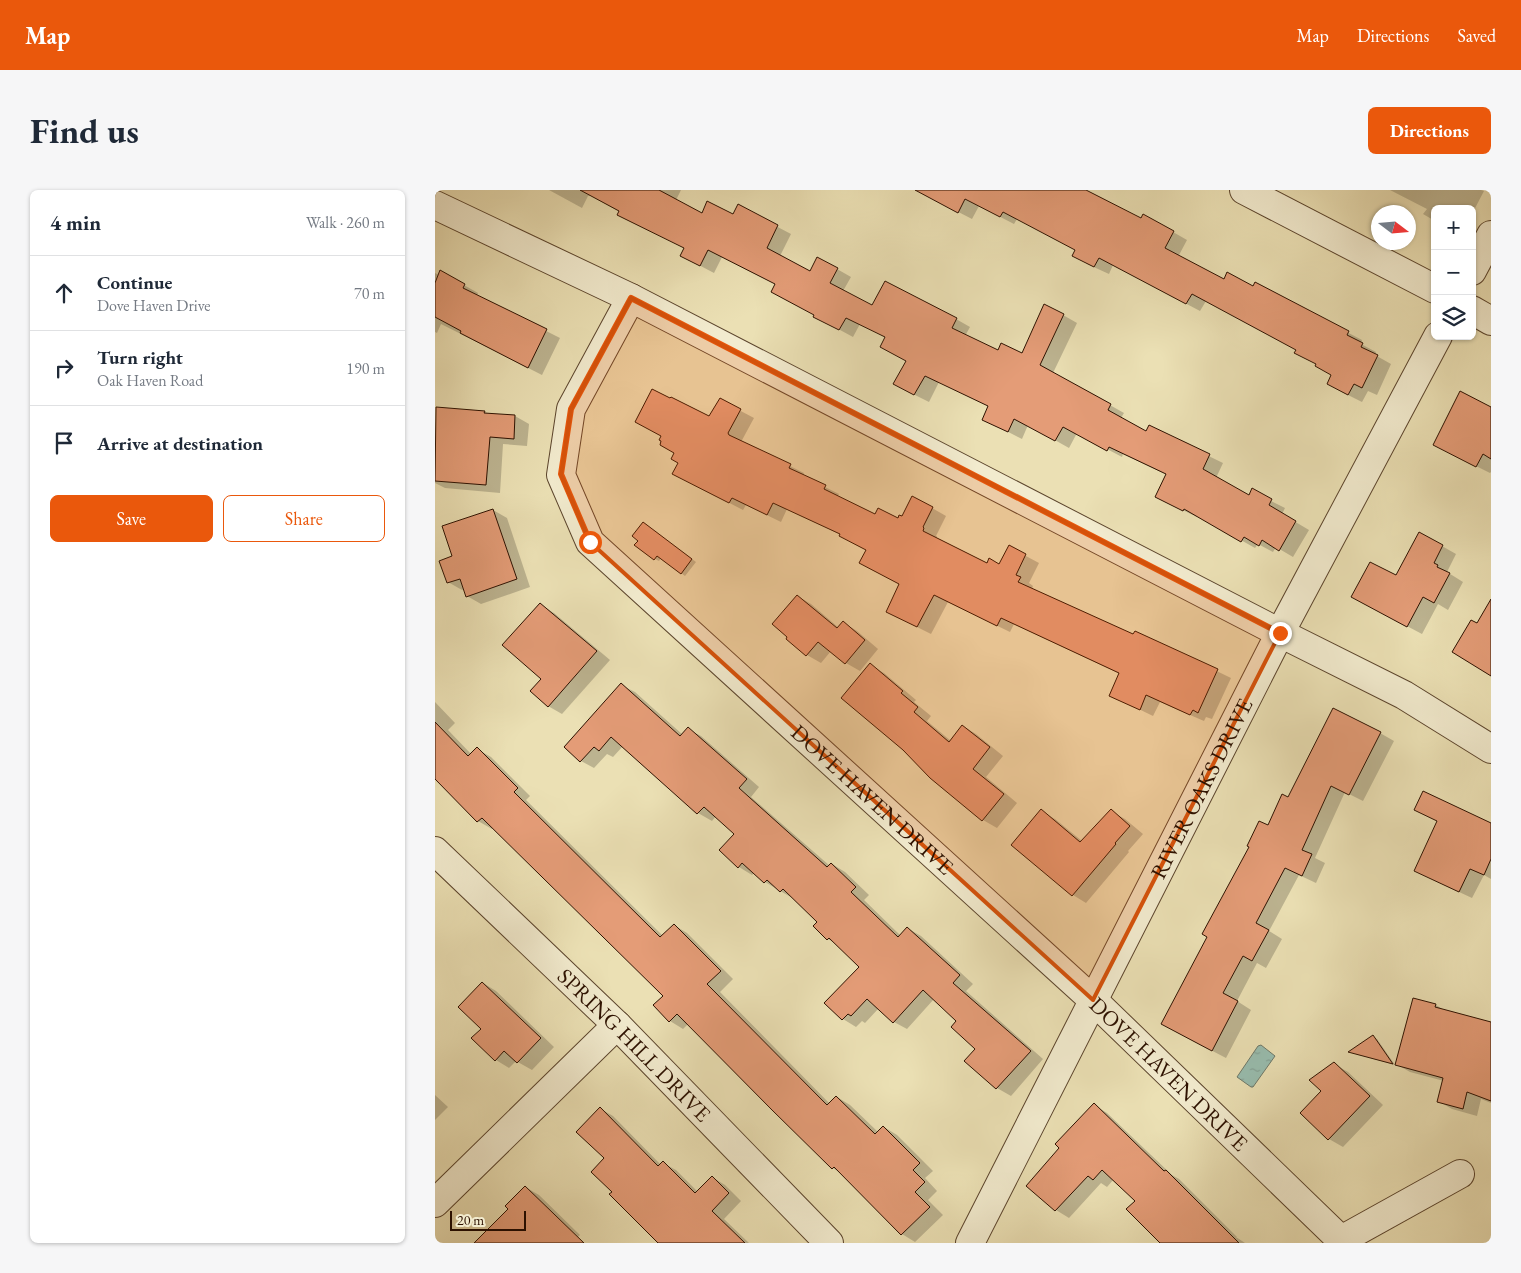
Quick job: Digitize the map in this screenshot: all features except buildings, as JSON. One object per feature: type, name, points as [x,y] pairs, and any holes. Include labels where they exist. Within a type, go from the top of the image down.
[{"type":"street","points":[[1244,190],[1431,287]]},
{"type":"street","points":[[435,205],[631,298],[1404,695],[1491,750]]},
{"type":"street","points":[[1476,263],[1491,235]]},
{"type":"street","name":"DOVE HAVEN DRIVE","points":[[631,298],[571,409],[561,474],[590,542],[1093,1000],[1342,1241]]},
{"type":"street","points":[[1476,312],[1491,321]]},
{"type":"street","name":"RIVER OAKS DRIVE","points":[[969,1243],[1280,633],[1436,340]]},
{"type":"street","name":"SPRING HILL DRIVE","points":[[435,851],[617,1025],[829,1243]]},
{"type":"street","points":[[435,1203],[617,1025]]},
{"type":"street","points":[[1342,1241],[1460,1174]]},
{"type":"highlighted area","points":[[631,298],[1280,633],[1093,1000],[590,542],[561,475],[571,409]]},
{"type":"water","points":[[1261,1045],[1275,1056],[1253,1087],[1251,1087],[1237,1077],[1258,1046]]},
{"type":"route","points":[[590,542],[561,474],[571,409],[631,298],[1280,633]]}]
